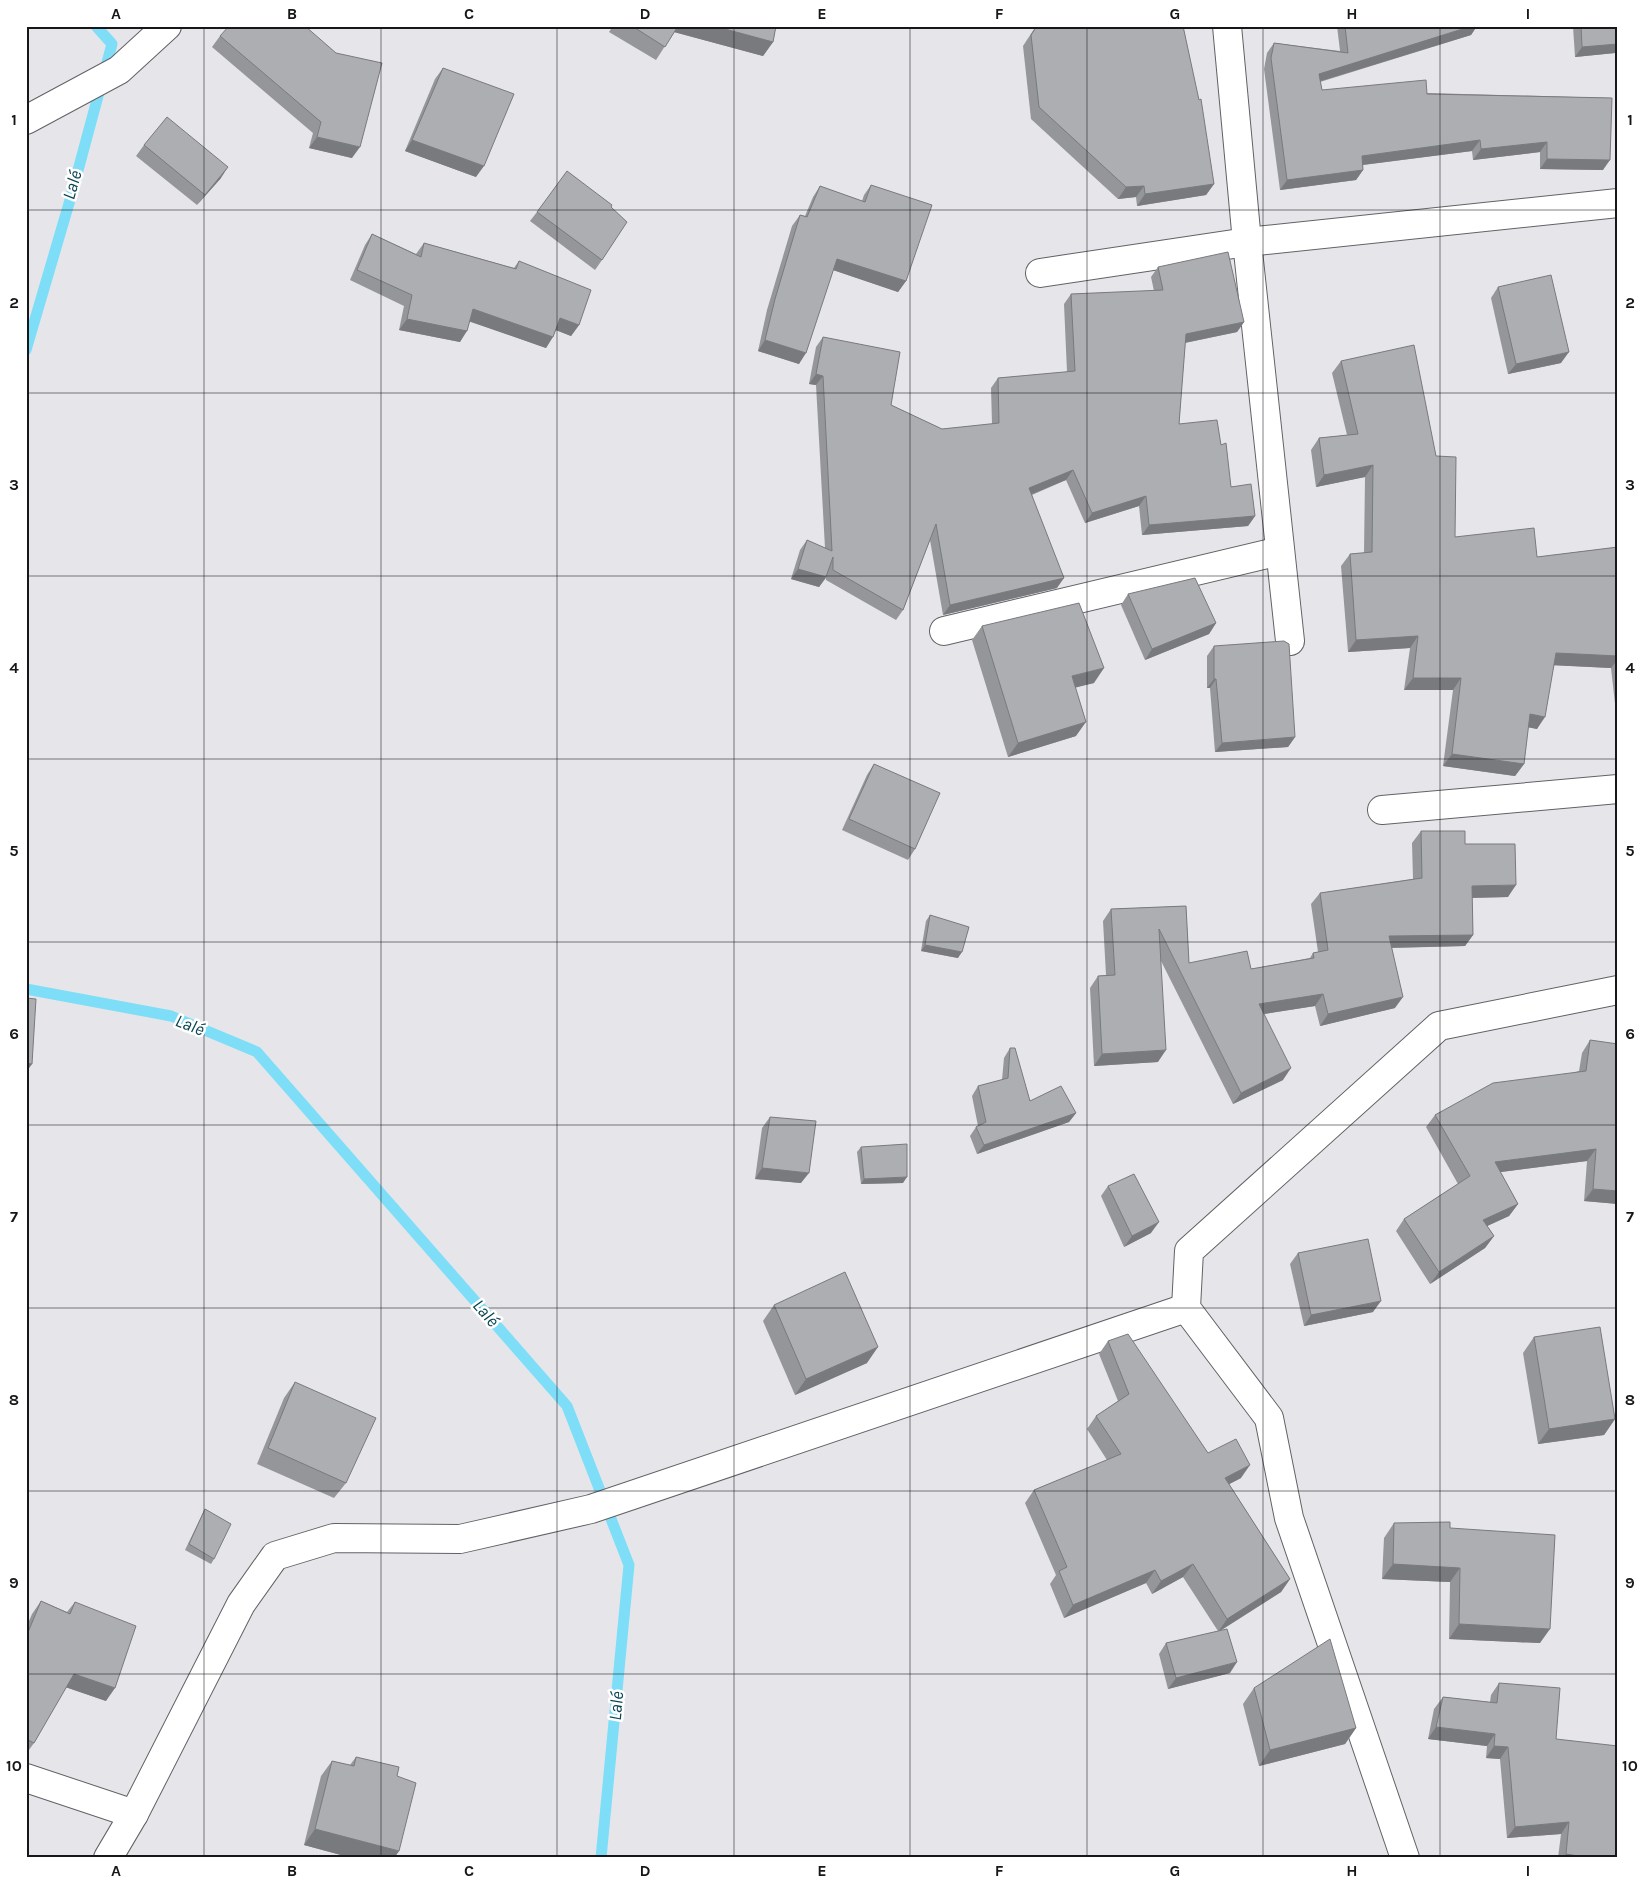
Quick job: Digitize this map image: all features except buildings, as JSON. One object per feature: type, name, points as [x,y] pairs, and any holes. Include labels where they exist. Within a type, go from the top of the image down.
[{"type":"street","points":[[26,120],[119,70],[167,26]]},
{"type":"street","points":[[1227,26],[1247,242],[1290,640]]},
{"type":"street","points":[[1040,273],[1247,242],[1618,204],[1618,198]]},
{"type":"street","points":[[944,630],[1280,551]]},
{"type":"street","points":[[1382,810],[1618,789]]},
{"type":"street","points":[[1405,1858],[1290,1518],[1269,1418],[1186,1308],[1189,1251],[1439,1026],[1618,990]]},
{"type":"street","points":[[108,1858],[134,1814],[242,1604],[276,1556],[334,1538],[460,1538],[591,1509],[1186,1308]]},
{"type":"street","points":[[26,1778],[134,1814]]},
{"type":"waterway","name":"Lalé","points":[[26,350],[70,200],[112,44],[96,26]]},
{"type":"waterway","name":"Lalé","points":[[26,989],[171,1016],[257,1052],[567,1406],[629,1565],[601,1858]]}]
